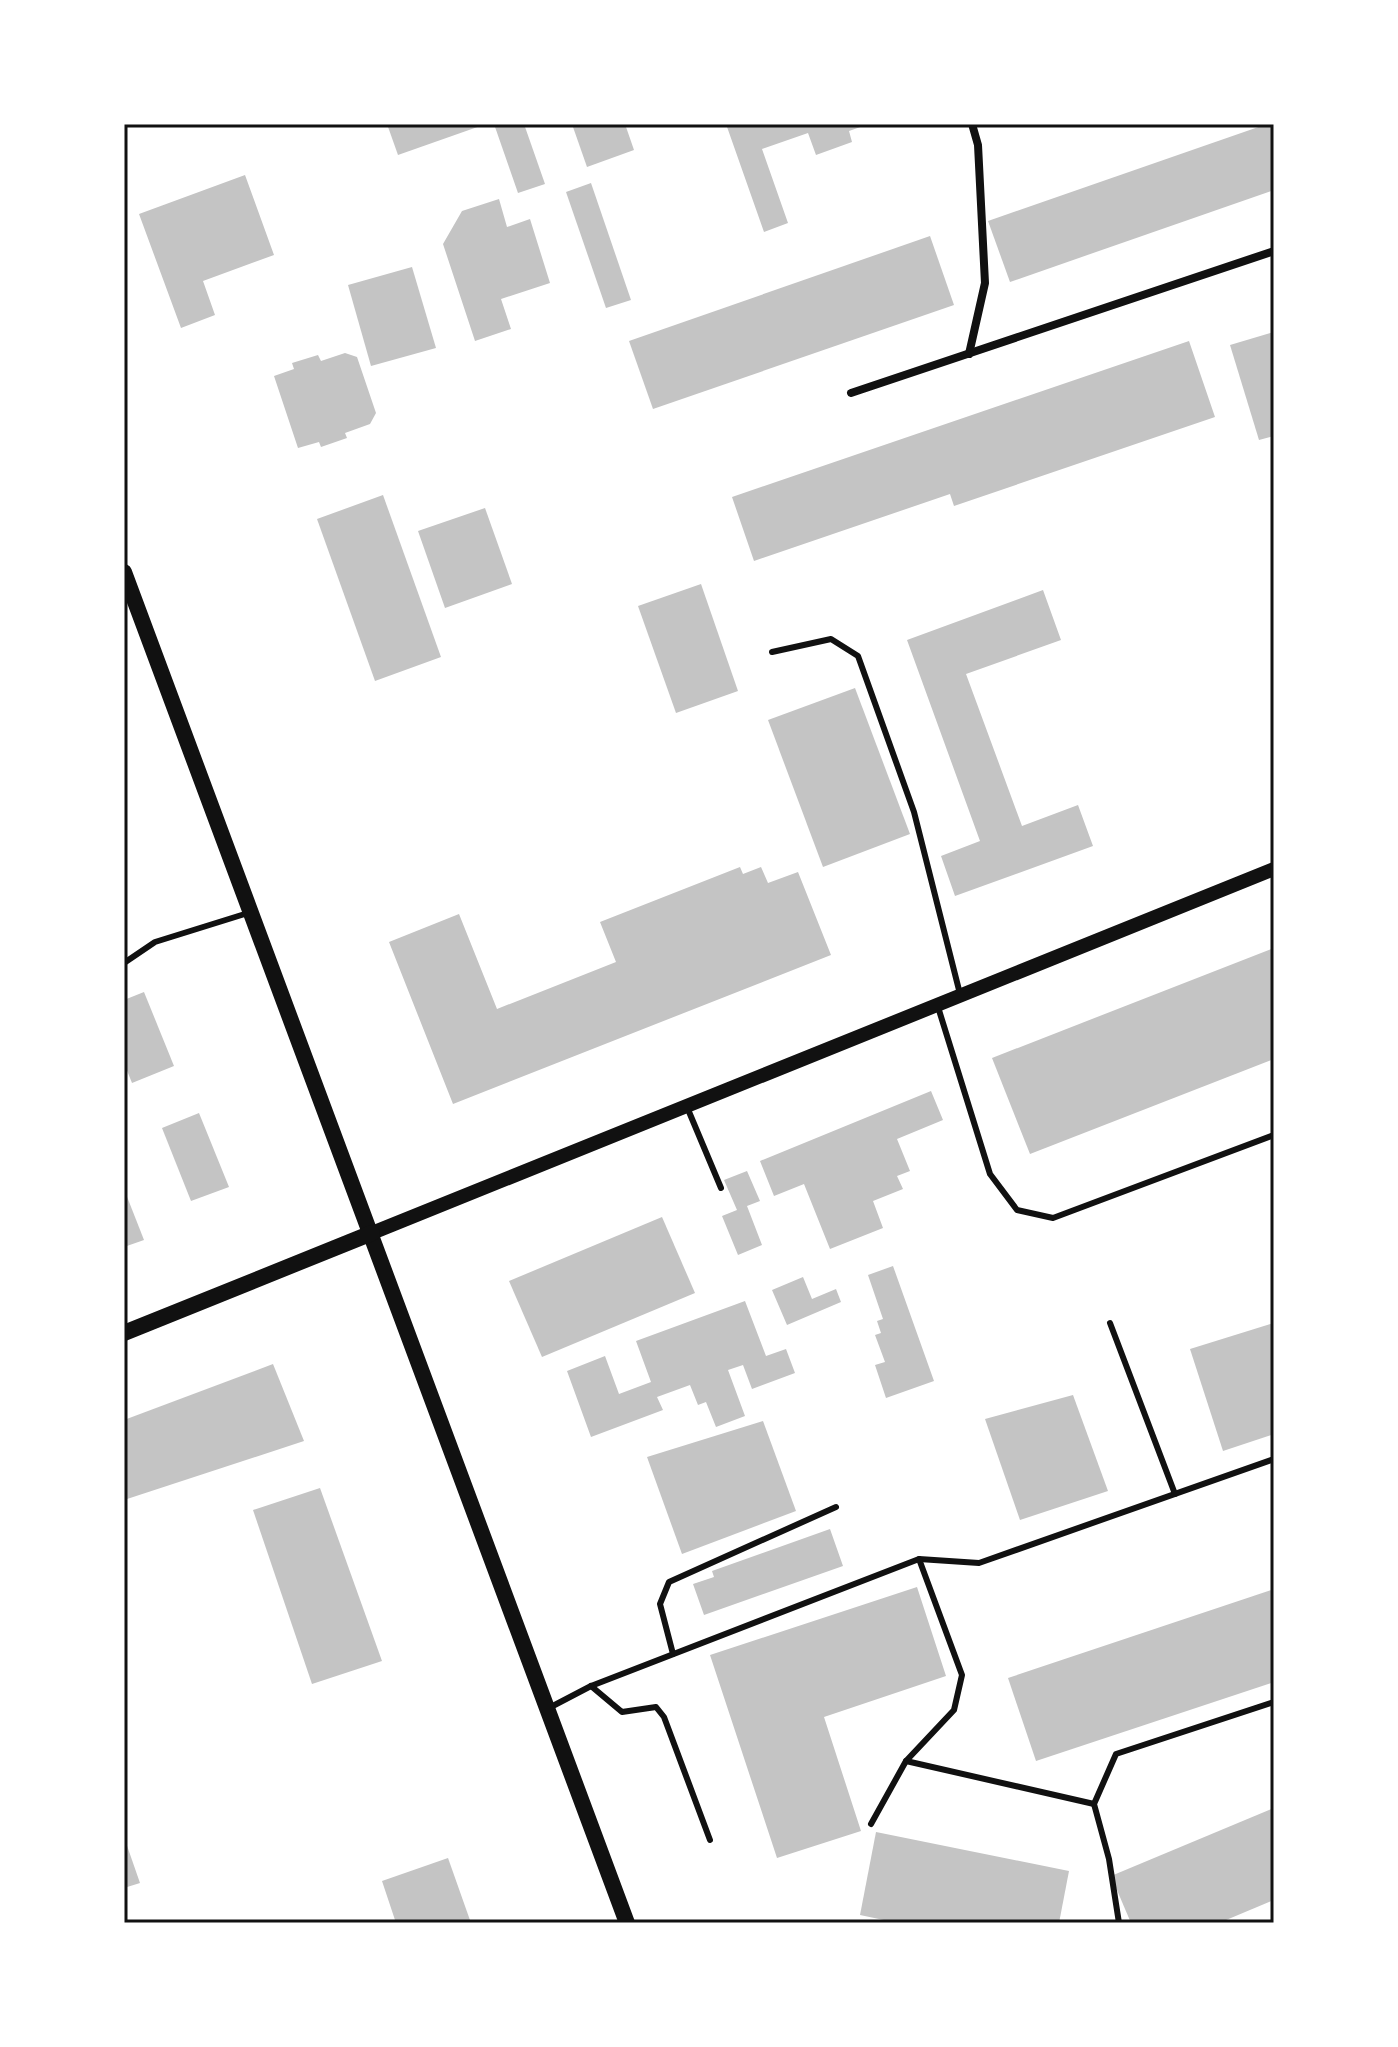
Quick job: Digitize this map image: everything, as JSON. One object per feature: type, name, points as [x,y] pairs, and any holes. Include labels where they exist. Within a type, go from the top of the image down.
[{"type":"main road","points":[[124,572],[627,1923]]},
{"type":"main road","points":[[124,1333],[372,1233]]},
{"type":"street","points":[[969,354],[985,283],[978,145],[972,124]]},
{"type":"street","points":[[851,393],[1274,251]]},
{"type":"street","points":[[372,1233],[1274,869]]},
{"type":"lane","points":[[772,652],[831,639],[858,656],[914,812],[961,997]]},
{"type":"lane","points":[[124,963],[155,942],[252,911]]},
{"type":"lane","points":[[938,1007],[990,1174],[1017,1210],[1053,1218],[1274,1135]]},
{"type":"lane","points":[[687,1107],[721,1188]]},
{"type":"lane","points":[[1110,1323],[1175,1494]]},
{"type":"lane","points":[[547,1709],[591,1686],[919,1559],[979,1563],[1274,1459]]},
{"type":"lane","points":[[673,1654],[660,1604],[669,1582],[836,1507]]},
{"type":"lane","points":[[871,1824],[906,1761],[954,1710],[962,1675],[919,1559]]},
{"type":"lane","points":[[591,1686],[622,1712],[656,1707],[664,1717],[710,1840]]},
{"type":"lane","points":[[1119,1923],[1109,1859],[1094,1804],[1116,1754],[1274,1702]]},
{"type":"lane","points":[[906,1761],[1094,1804]]},
{"type":"building","points":[[387,124],[486,124],[398,155]]},
{"type":"building","points":[[494,124],[524,124],[545,184],[518,193]]},
{"type":"building","points":[[582,124],[625,124],[634,150],[587,167],[573,127]]},
{"type":"building","points":[[726,124],[869,124],[849,131],[852,142],[816,155],[808,133],[762,149],[788,223],[764,232]]},
{"type":"building","points":[[1274,124],[1274,190],[1010,282],[988,221]]},
{"type":"building","points":[[245,175],[274,255],[203,281],[215,315],[181,328],[139,214]]},
{"type":"building","points":[[591,183],[631,300],[606,308],[566,192]]},
{"type":"building","points":[[499,199],[507,227],[530,219],[550,283],[501,299],[511,329],[475,341],[443,244],[462,211]]},
{"type":"building","points":[[930,236],[954,305],[653,409],[629,341]]},
{"type":"building","points":[[412,267],[436,348],[371,366],[348,285]]},
{"type":"building","points":[[1274,332],[1274,436],[1259,440],[1230,345]]},
{"type":"building","points":[[1189,341],[1215,417],[954,506],[950,494],[754,561],[732,497]]},
{"type":"building","points":[[345,353],[357,357],[376,413],[370,424],[345,433],[347,438],[321,447],[319,442],[298,448],[274,376],[294,369],[292,363],[318,355],[321,361]]},
{"type":"building","points":[[383,495],[441,657],[375,681],[317,519]]},
{"type":"building","points":[[485,508],[512,584],[445,608],[418,531]]},
{"type":"building","points":[[701,584],[738,691],[676,713],[638,606]]},
{"type":"building","points":[[1043,590],[1061,640],[966,674],[1022,826],[1078,805],[1093,846],[955,896],[941,856],[980,841],[907,640]]},
{"type":"building","points":[[855,688],[910,834],[823,867],[768,720]]},
{"type":"building","points":[[740,867],[743,874],[761,867],[768,883],[798,872],[831,955],[453,1104],[389,942],[459,914],[497,1009],[616,962],[600,922]]},
{"type":"building","points":[[1274,948],[1274,1059],[1030,1154],[992,1058]]},
{"type":"building","points":[[144,992],[174,1066],[132,1083],[124,1063],[124,1000]]},
{"type":"building","points":[[931,1091],[943,1120],[897,1139],[910,1171],[897,1176],[903,1189],[873,1201],[883,1228],[830,1249],[804,1184],[774,1196],[760,1161]]},
{"type":"building","points":[[199,1113],[229,1187],[191,1201],[162,1128]]},
{"type":"building","points":[[747,1171],[760,1201],[747,1206],[762,1245],[738,1255],[722,1216],[737,1210],[724,1180]]},
{"type":"building","points":[[124,1189],[144,1240],[124,1247]]},
{"type":"building","points":[[662,1217],[695,1293],[542,1357],[509,1281]]},
{"type":"building","points":[[893,1266],[934,1381],[886,1398],[875,1365],[885,1362],[875,1335],[881,1333],[877,1321],[883,1319],[868,1275]]},
{"type":"building","points":[[803,1277],[812,1299],[836,1289],[841,1302],[787,1325],[772,1290]]},
{"type":"building","points":[[745,1301],[766,1356],[786,1349],[795,1373],[752,1389],[743,1365],[728,1370],[745,1416],[716,1427],[706,1402],[698,1405],[690,1385],[657,1397],[663,1410],[591,1437],[567,1371],[605,1356],[619,1394],[651,1382],[636,1341]]},
{"type":"building","points":[[1274,1323],[1274,1434],[1223,1451],[1190,1349]]},
{"type":"building","points":[[273,1364],[304,1441],[124,1500],[124,1420]]},
{"type":"building","points":[[1073,1395],[1108,1491],[1020,1520],[985,1419]]},
{"type":"building","points":[[763,1421],[796,1511],[682,1554],[647,1457]]},
{"type":"building","points":[[320,1488],[382,1661],[312,1684],[253,1510]]},
{"type":"building","points":[[830,1529],[843,1566],[704,1615],[693,1584],[714,1577],[712,1571]]},
{"type":"building","points":[[917,1587],[946,1676],[824,1717],[861,1831],[777,1858],[710,1655]]},
{"type":"building","points":[[1274,1589],[1274,1682],[1036,1761],[1008,1678]]},
{"type":"building","points":[[1274,1808],[1274,1900],[1219,1923],[1131,1923],[1111,1876]]},
{"type":"building","points":[[876,1832],[1069,1871],[1059,1923],[898,1923],[860,1915]]},
{"type":"building","points":[[124,1837],[140,1883],[124,1888]]},
{"type":"building","points":[[448,1858],[471,1923],[396,1923],[382,1881]]}]
